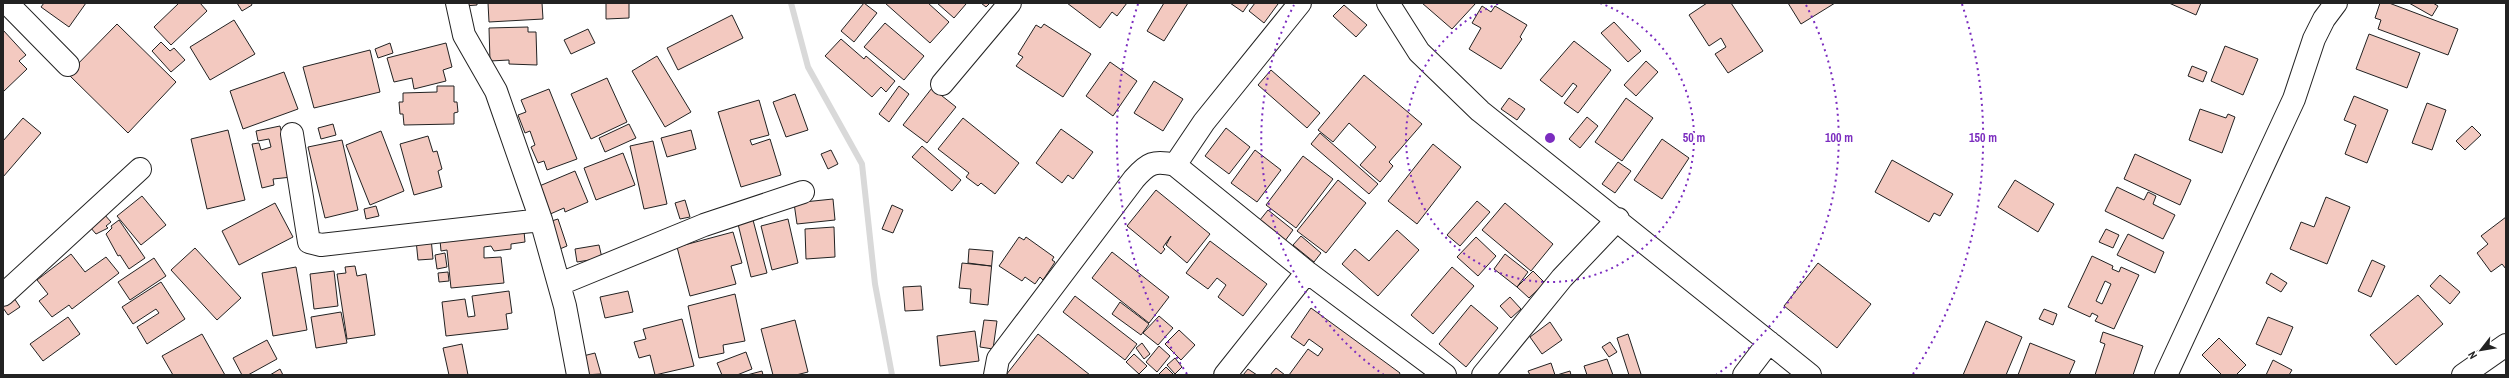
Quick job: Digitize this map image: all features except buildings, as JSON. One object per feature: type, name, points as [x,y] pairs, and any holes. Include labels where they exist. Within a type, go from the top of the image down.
[{"type":"street","points":[[7,3],[68,64]]},
{"type":"street","points":[[457,3],[464,34],[496,91],[541,220],[560,284],[578,375]]},
{"type":"street","points":[[942,84],[1010,3]]},
{"type":"street","points":[[1175,165],[1204,122],[1300,3]]},
{"type":"street","points":[[1388,3],[1419,52],[1440,74],[1507,133],[1618,219],[1810,375]]},
{"type":"street","points":[[2166,375],[2294,99],[2314,39],[2324,19],[2336,3]]},
{"type":"street","points":[[292,134],[309,242],[314,244],[373,240],[541,220]]},
{"type":"street","points":[[995,375],[998,359],[1134,179],[1148,165],[1159,161],[1175,165],[1307,272],[1445,375]]},
{"type":"street","points":[[3,295],[140,169]]},
{"type":"street","points":[[560,284],[704,225],[803,192]]},
{"type":"street","points":[[1483,375],[1562,278],[1618,219]]},
{"type":"street","points":[[1225,375],[1307,272]]},
{"type":"street","points":[[1744,375],[1769,342]]},
{"type":"street","points":[[2463,375],[2506,346]]},
{"type":"waterway","points":[[791,3],[808,67],[862,164],[875,284],[892,375]]}]
